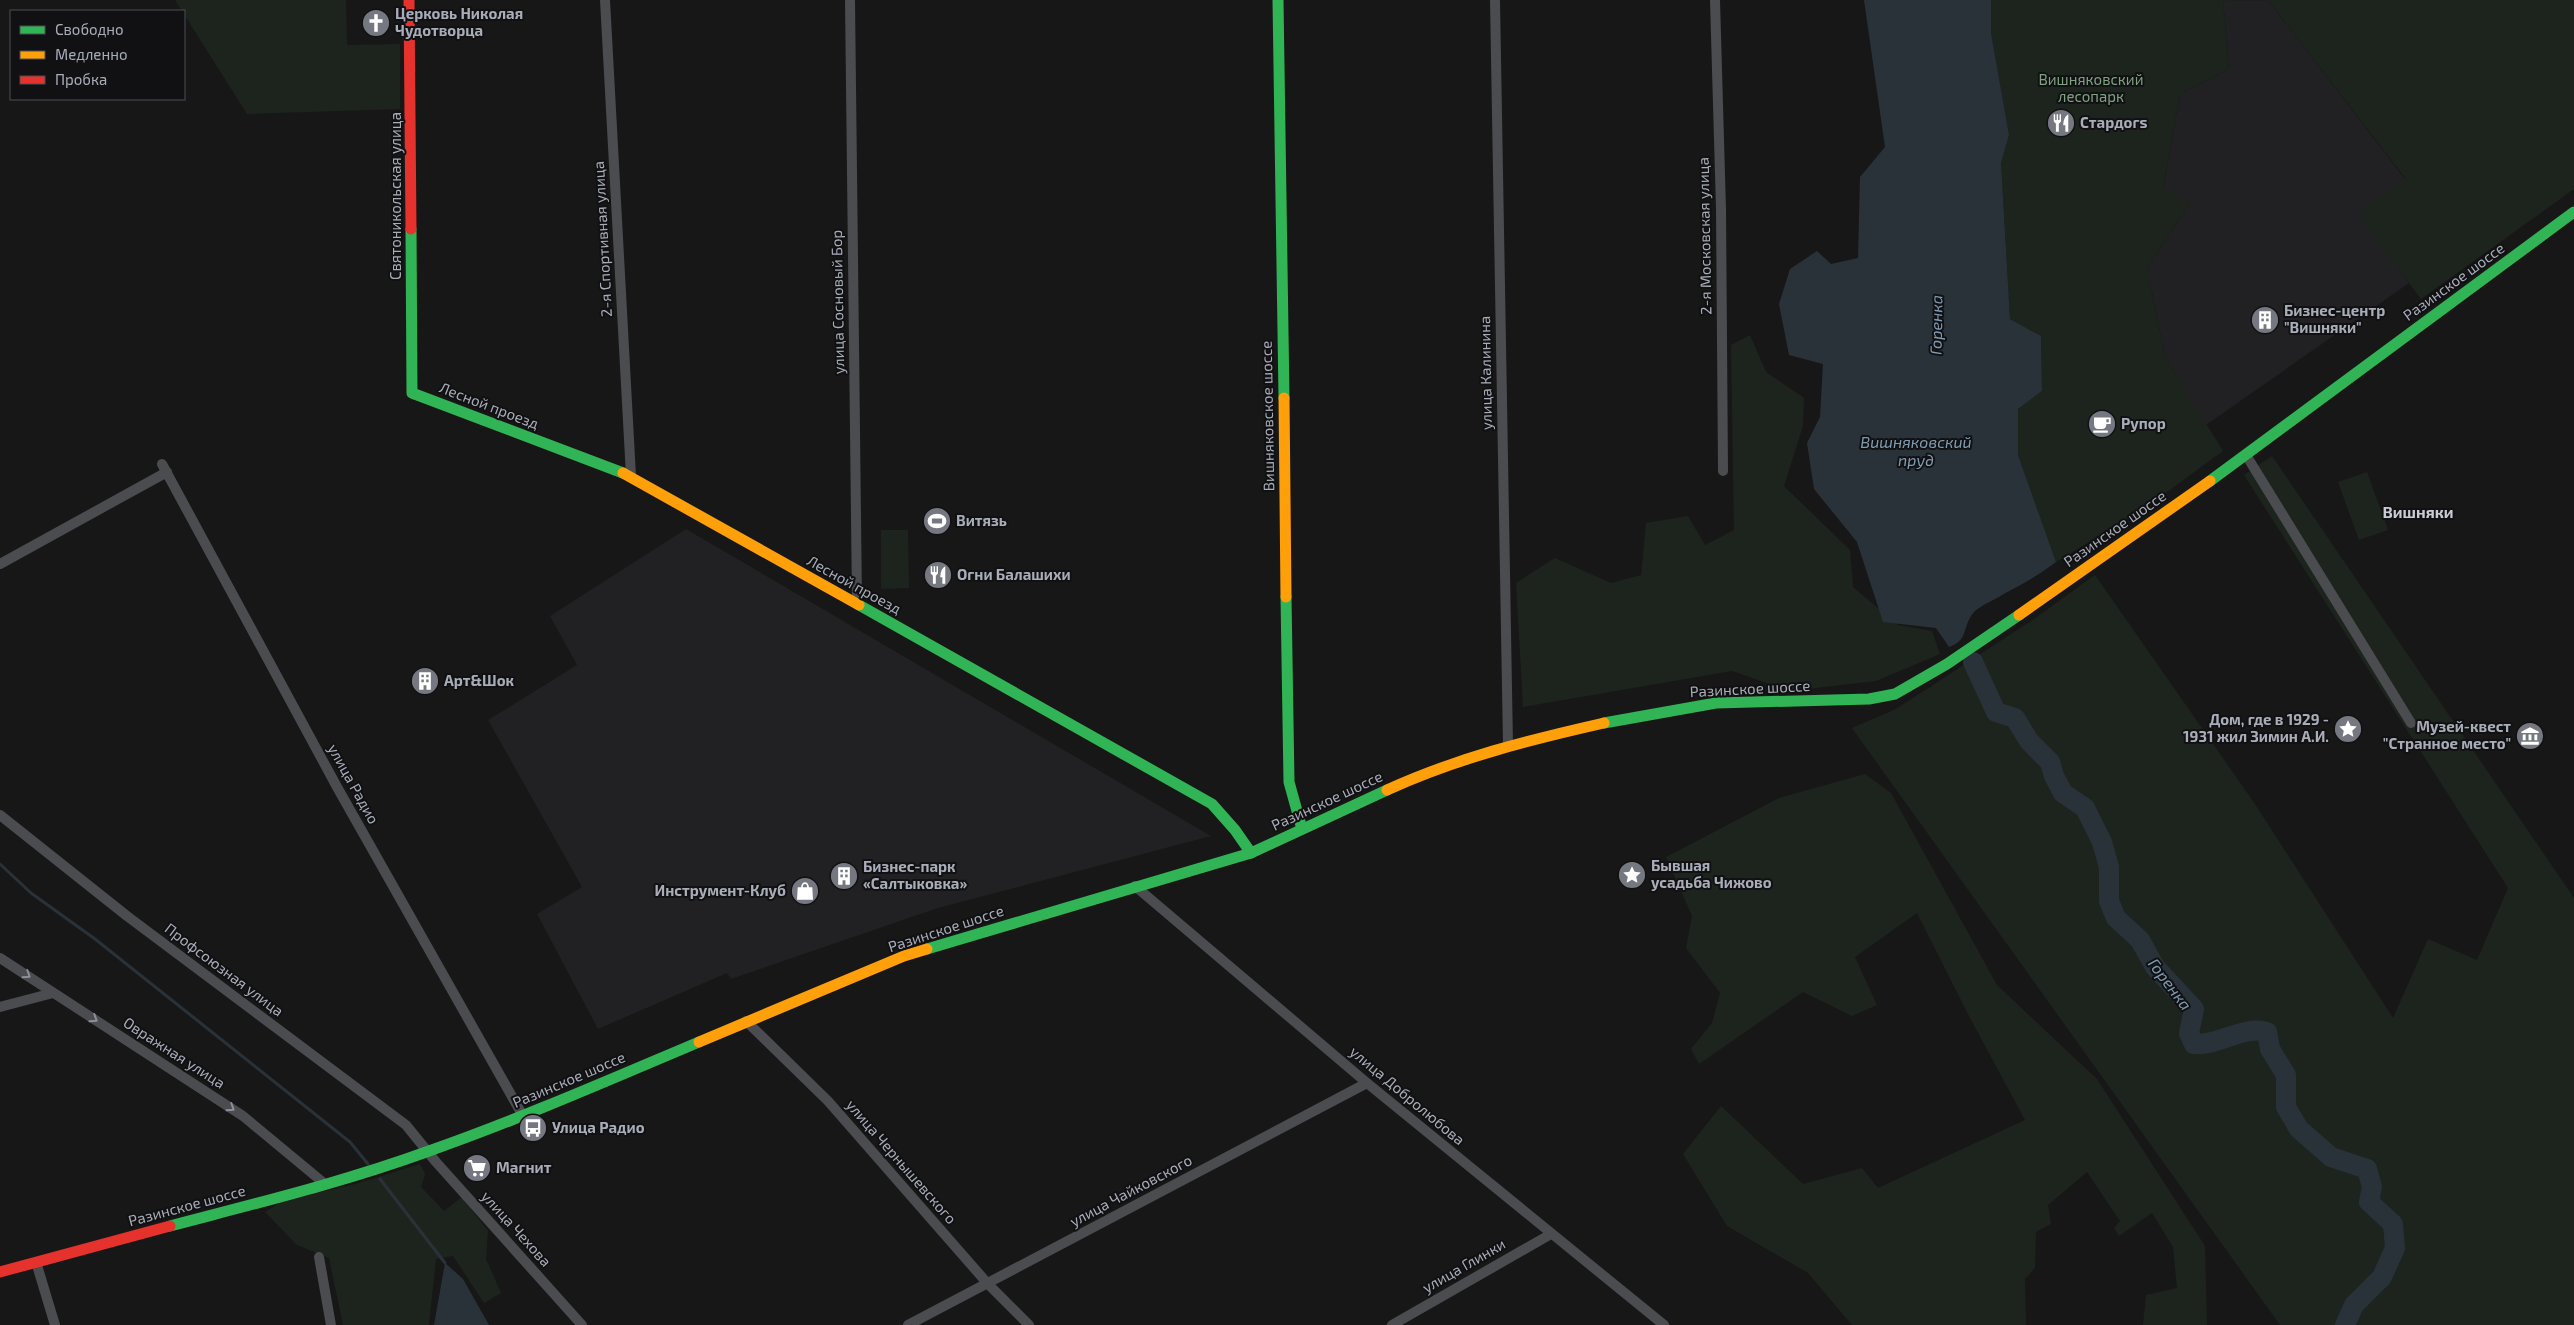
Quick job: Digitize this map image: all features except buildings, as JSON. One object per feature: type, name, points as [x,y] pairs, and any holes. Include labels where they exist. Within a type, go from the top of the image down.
[{"type":"main road","name":"Святоникольская улица","points":[[409,0],[412,393]]},
{"type":"main road","name":"Вишняковское шоссе","points":[[1278,0],[1289,782],[1302,829]]},
{"type":"main road","name":"Разинское шоссе","points":[[0,1272],[325,1184],[427,1152],[523,1116],[904,956],[1251,853],[1427,772],[1508,745],[1608,722],[1716,703],[1869,699],[1895,694],[1947,664],[2246,455],[2574,212]]},
{"type":"main road","name":"Лесной проезд","points":[[412,393],[631,476],[1212,804],[1235,830],[1251,853]]},
{"type":"street","name":"2-я Спортивная улица","points":[[605,0],[631,476]]},
{"type":"street","name":"улица Сосновый Бор","points":[[850,0],[857,603]]},
{"type":"street","name":"улица Калинина","points":[[1495,0],[1508,745]]},
{"type":"street","name":"2-я Московская улица","points":[[1715,0],[1721,209],[1723,471]]},
{"type":"street","points":[[2246,455],[2411,723]]},
{"type":"street","name":"улица Радио","points":[[0,564],[164,468],[337,787],[523,1116]]},
{"type":"street","name":"Профсоюзная улица","points":[[0,815],[127,916],[406,1125],[427,1152]]},
{"type":"street","name":"улица Добролюбова","points":[[1135,886],[1367,1083],[1664,1325]]},
{"type":"street","name":"Овражная улица","points":[[0,958],[243,1116],[325,1184]]},
{"type":"street","points":[[0,1007],[54,993]]},
{"type":"street","name":"улица Чернышевского","points":[[746,1022],[828,1101],[988,1284],[1029,1325]]},
{"type":"street","name":"улица Чайковского","points":[[908,1325],[1367,1083]]},
{"type":"street","name":"улица Чехова","points":[[427,1152],[582,1325]]},
{"type":"street","name":"улица Глинки","points":[[1392,1325],[1551,1234]]},
{"type":"street","points":[[319,1257],[331,1325]]},
{"type":"street","points":[[36,1262],[56,1325]]},
{"type":"shaded area","points":[[2268,0],[2405,179],[2358,214],[2409,283],[2206,425],[2165,357],[2147,268],[2190,202],[2163,189],[2180,94],[2229,69],[2223,1]]},
{"type":"shaded area","points":[[686,529],[1211,836],[938,908],[731,979],[727,973],[598,1029],[537,914],[582,887],[488,720],[577,665],[550,616]]},
{"type":"green space","points":[[175,0],[346,0],[347,45],[400,44],[400,109],[247,114],[185,16],[185,10],[181,10]]},
{"type":"green space","name":"Вишняковский лесопарк","points":[[1991,0],[2266,0],[2223,1],[2229,69],[2180,94],[2163,188],[2190,202],[2147,268],[2165,357],[2223,451],[2145,508],[2056,562],[2018,455],[2018,409],[2042,391],[2041,336],[2010,319],[2001,163],[2009,135],[1991,33]]},
{"type":"green space","points":[[2268,0],[2574,0],[2574,189],[2421,299],[2357,214],[2405,178]]},
{"type":"green space","points":[[1750,335],[1766,372],[1804,398],[1803,426],[1784,486],[1850,550],[1853,587],[1898,625],[1932,631],[1940,654],[1876,681],[1790,691],[1732,671],[1523,707],[1516,583],[1555,558],[1611,583],[1641,575],[1646,523],[1688,516],[1705,545],[1734,530],[1731,345]]},
{"type":"green space","points":[[2272,456],[2574,898],[2574,1325],[2280,1325],[1852,728],[1896,709],[2034,619],[2095,575],[2255,804],[2393,1018],[2428,939],[2477,960],[2508,888],[2244,475]]},
{"type":"green space","points":[[2367,472],[2388,530],[2359,540],[2338,482]]},
{"type":"green space","points":[[881,530],[908,530],[909,588],[881,589]]},
{"type":"green space","points":[[1865,774],[1891,793],[1997,985],[2097,1079],[2205,1246],[2207,1325],[2143,1325],[2146,1295],[2177,1288],[2173,1247],[2152,1213],[2119,1236],[2114,1228],[2120,1221],[2087,1172],[2048,1205],[2051,1224],[2036,1232],[2035,1268],[2025,1279],[2026,1325],[1852,1325],[1808,1273],[1727,1226],[1683,1154],[1721,1106],[1803,1184],[1862,1168],[1878,1188],[2025,1120],[1970,1018],[1917,913],[1855,957],[1877,1005],[1852,1016],[1803,992],[1699,1064],[1691,1049],[1712,1023],[1720,993],[1686,948],[1692,916],[1666,857],[1779,798]]},
{"type":"green space","points":[[420,1164],[425,1174],[421,1187],[444,1211],[462,1197],[488,1231],[486,1259],[501,1293],[484,1303],[453,1256],[436,1259],[429,1325],[343,1325],[329,1258],[297,1245],[265,1212],[281,1202],[355,1184]]},
{"type":"water","name":"Вишняковский пруд","points":[[1864,0],[1991,0],[1991,33],[2009,135],[2001,163],[2010,319],[2041,336],[2042,391],[2018,409],[2018,455],[2056,562],[2030,580],[1975,611],[1960,641],[1949,647],[1936,628],[1883,622],[1857,542],[1814,489],[1807,443],[1820,417],[1823,364],[1789,355],[1779,304],[1790,269],[1817,251],[1831,264],[1858,258],[1860,177],[1885,147]]},
{"type":"water","points":[[445,1263],[463,1279],[489,1325],[434,1325]]},
{"type":"waterway","name":"Горенка","points":[[1973,662],[1996,712],[2015,718],[2029,741],[2050,762],[2054,776],[2063,793],[2085,808],[2102,842],[2109,867],[2109,901],[2116,918],[2140,940],[2155,967],[2194,1009],[2189,1033],[2194,1044],[2213,1042],[2249,1031],[2267,1032],[2270,1049],[2286,1075],[2286,1107],[2299,1129],[2331,1157],[2367,1169],[2372,1187],[2369,1202],[2393,1224],[2395,1248],[2382,1277],[2354,1305],[2345,1325]]},
{"type":"waterway","points":[[0,864],[31,893],[95,939],[350,1142],[368,1164]]},
{"type":"waterway","points":[[380,1179],[445,1263]]},
{"type":"traffic: fast","points":[[1278,0],[1284,398]]},
{"type":"traffic: fast","points":[[2210,481],[2574,212]]},
{"type":"traffic: fast","points":[[411,229],[412,393],[623,473]]},
{"type":"traffic: fast","points":[[1286,597],[1289,782],[1302,829]]},
{"type":"traffic: fast","points":[[859,605],[1212,804],[1235,830],[1251,853]]},
{"type":"traffic: fast","points":[[1604,723],[1716,703],[1869,699],[1895,694],[1947,664],[2019,615]]},
{"type":"traffic: fast","points":[[927,949],[1251,853],[1387,790]]},
{"type":"traffic: fast","points":[[170,1226],[300,1192],[397,1162],[463,1139],[531,1112],[699,1042]]},
{"type":"traffic: slow","points":[[1284,398],[1286,597]]},
{"type":"traffic: slow","points":[[623,473],[859,605]]},
{"type":"traffic: slow","points":[[2019,615],[2210,481]]},
{"type":"traffic: slow","points":[[1387,790],[1467,759],[1548,736],[1604,723]]},
{"type":"traffic: slow","points":[[699,1042],[904,956],[927,949]]},
{"type":"traffic: jam","points":[[409,0],[411,229]]},
{"type":"traffic: jam","points":[[0,1272],[170,1226]]},
{"type":"place","name":"Церковь Николая Чудотворца","points":[[376,23]]},
{"type":"place","name":"Стардогs","points":[[2061,123]]},
{"type":"place","name":"Бизнес-центр \"Вишняки\"","points":[[2265,320]]},
{"type":"place","name":"Рупор","points":[[2102,424]]},
{"type":"place","name":"Витязь","points":[[937,521]]},
{"type":"place","name":"Огни Балашихи","points":[[938,575]]},
{"type":"place","name":"Арт&Шок","points":[[425,681]]},
{"type":"place","name":"Дом, где в 1929 - 1931 жил Зимин А.И.","points":[[2348,729]]},
{"type":"place","name":"Музей-квест \"Странное место\"","points":[[2530,736]]},
{"type":"place","name":"Бывшая усадьба Чижово","points":[[1632,875]]},
{"type":"place","name":"Бизнес-парк «Салтыковка»","points":[[844,876]]},
{"type":"place","name":"Инструмент-Клуб","points":[[805,891]]},
{"type":"place","name":"Улица Радио","points":[[533,1128]]},
{"type":"place","name":"Магнит","points":[[477,1168]]},
{"type":"district","name":"Вишняки","points":[[2418,512]]}]
